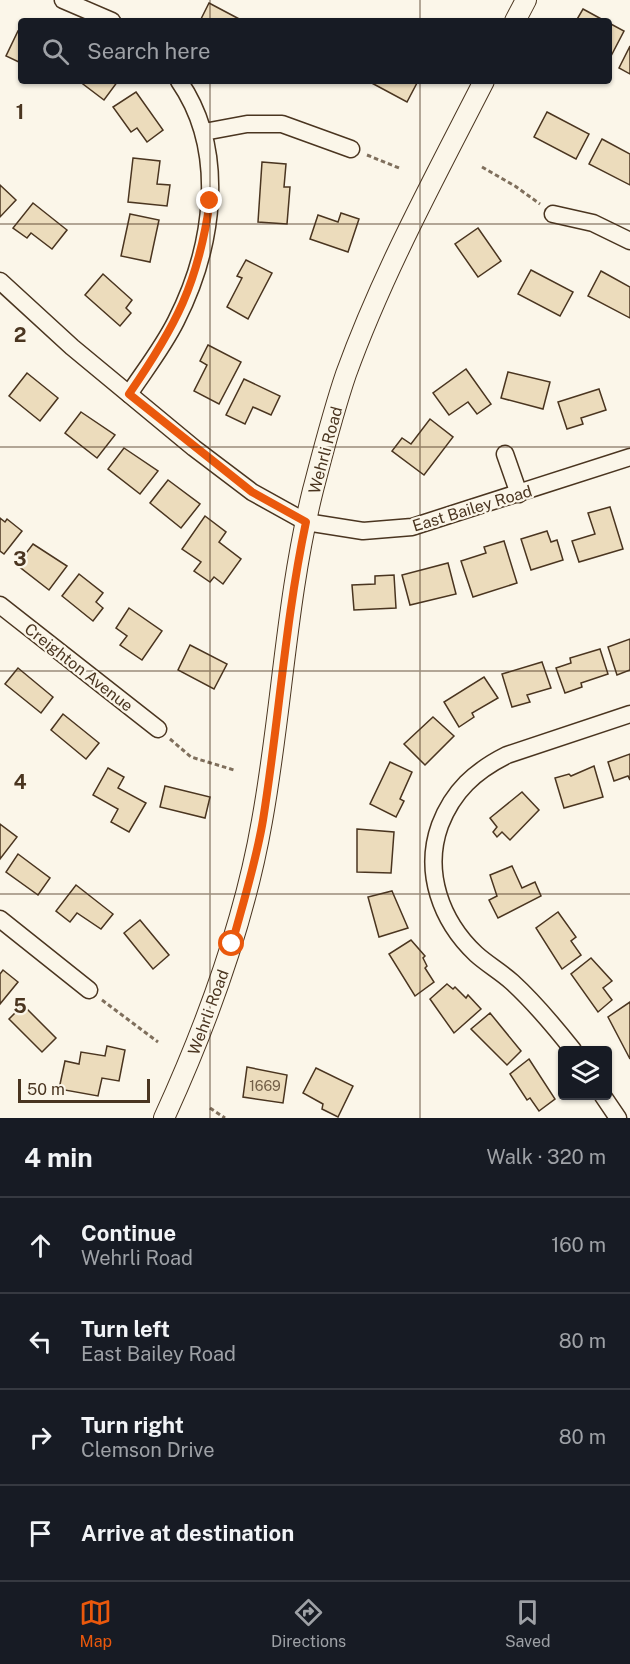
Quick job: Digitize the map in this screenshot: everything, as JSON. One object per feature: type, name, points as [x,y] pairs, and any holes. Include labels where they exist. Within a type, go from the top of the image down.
[{"type":"street","points":[[63,0],[105,18]]},
{"type":"street","points":[[517,18],[526,0]]},
{"type":"street","points":[[129,394],[176,322],[198,267],[210,201],[209,152],[204,132],[180,84]]},
{"type":"street","name":"Wehrli Road","points":[[164,1118],[205,1022],[232,944],[253,864],[277,727],[288,617],[306,522],[346,375],[374,304],[483,84]]},
{"type":"street","points":[[204,132],[247,124],[282,124],[351,149]]},
{"type":"street","points":[[553,214],[592,223],[630,241]]},
{"type":"street","name":"East Bailey Road","points":[[0,281],[129,394],[252,492],[306,522],[363,531],[396,530],[439,520],[630,457]]},
{"type":"street","points":[[506,454],[519,494]]},
{"type":"street","name":"Creighton Avenue","points":[[0,605],[158,729]]},
{"type":"street","points":[[570,1046],[542,1011],[511,981],[477,954],[450,922],[438,897],[433,872],[436,837],[448,806],[463,786],[490,764],[507,755],[630,714]]},
{"type":"street","points":[[0,919],[89,990]]},
{"type":"street","points":[[606,1100],[618,1118]]},
{"type":"path","points":[[351,149],[399,168]]},
{"type":"path","points":[[482,167],[515,186],[553,214]]},
{"type":"path","points":[[158,729],[191,757],[234,770]]},
{"type":"path","points":[[89,990],[158,1042]]},
{"type":"path","points":[[210,1108],[225,1118]]},
{"type":"building","points":[[209,3],[237,18],[202,18]]},
{"type":"building","points":[[583,9],[600,18],[578,18]]},
{"type":"building","points":[[612,25],[624,31],[612,54]]},
{"type":"building","points":[[18,31],[18,62],[6,56]]},
{"type":"building","points":[[630,46],[630,74],[619,68]]},
{"type":"building","points":[[83,84],[116,84],[104,100]]},
{"type":"building","points":[[374,84],[416,84],[407,102]]},
{"type":"building","points":[[136,92],[163,130],[147,142],[137,128],[131,132],[113,107]]},
{"type":"building","points":[[547,112],[589,134],[576,159],[534,137]]},
{"type":"building","points":[[602,139],[630,154],[630,185],[589,164]]},
{"type":"building","points":[[133,158],[160,161],[157,184],[170,185],[167,206],[128,202]]},
{"type":"building","points":[[262,162],[286,164],[284,187],[290,187],[287,224],[258,222]]},
{"type":"building","points":[[0,185],[16,200],[0,217]]},
{"type":"building","points":[[33,203],[67,230],[52,249],[31,233],[27,238],[13,228]]},
{"type":"building","points":[[341,213],[359,219],[348,252],[310,239],[318,215],[338,222]]},
{"type":"building","points":[[130,214],[159,220],[150,262],[121,256]]},
{"type":"building","points":[[478,228],[501,261],[478,277],[455,244]]},
{"type":"building","points":[[246,260],[272,273],[248,319],[227,307],[242,278],[237,276]]},
{"type":"building","points":[[531,270],[573,292],[560,316],[518,294]]},
{"type":"building","points":[[601,271],[630,287],[630,318],[588,296]]},
{"type":"building","points":[[103,274],[132,300],[126,308],[131,313],[120,326],[85,295]]},
{"type":"building","points":[[208,345],[241,362],[219,404],[194,391],[207,365],[200,361]]},
{"type":"building","points":[[466,369],[491,404],[477,414],[468,402],[449,415],[433,393]]},
{"type":"building","points":[[508,372],[550,382],[543,409],[501,398]]},
{"type":"building","points":[[27,373],[58,398],[40,421],[9,396]]},
{"type":"building","points":[[244,379],[280,396],[271,415],[253,407],[245,424],[226,415]]},
{"type":"building","points":[[599,389],[606,410],[581,418],[583,424],[567,429],[558,402]]},
{"type":"building","points":[[81,412],[115,435],[97,458],[65,433]]},
{"type":"building","points":[[430,419],[453,437],[424,475],[392,451],[402,438],[411,444]]},
{"type":"building","points":[[124,448],[158,471],[140,494],[108,469]]},
{"type":"building","points":[[168,480],[200,504],[181,528],[150,503]]},
{"type":"building","points":[[610,507],[623,549],[579,562],[572,541],[595,534],[588,513]]},
{"type":"building","points":[[205,516],[226,532],[219,542],[241,559],[223,584],[214,577],[210,582],[194,571],[201,562],[182,549]]},
{"type":"building","points":[[0,518],[5,522],[7,519],[22,531],[4,554],[0,551]]},
{"type":"building","points":[[547,531],[551,542],[557,540],[563,560],[531,570],[521,539]]},
{"type":"building","points":[[504,541],[517,583],[473,597],[461,561],[486,553],[484,547]]},
{"type":"building","points":[[33,544],[67,566],[49,590],[17,565]]},
{"type":"building","points":[[448,563],[456,594],[410,605],[402,575]]},
{"type":"building","points":[[79,574],[103,593],[96,602],[103,608],[93,621],[62,596]]},
{"type":"building","points":[[394,575],[396,608],[354,610],[352,585],[375,584],[375,576]]},
{"type":"building","points":[[129,608],[162,631],[142,660],[120,645],[127,636],[116,628]]},
{"type":"building","points":[[630,639],[630,670],[617,675],[608,647]]},
{"type":"building","points":[[190,645],[227,664],[214,689],[178,670]]},
{"type":"building","points":[[600,649],[608,674],[581,683],[582,687],[565,693],[556,668],[571,663],[570,658]]},
{"type":"building","points":[[542,662],[551,688],[527,695],[530,702],[512,707],[502,674]]},
{"type":"building","points":[[18,668],[53,697],[41,713],[5,684]]},
{"type":"building","points":[[484,677],[498,698],[472,713],[474,717],[459,727],[444,702]]},
{"type":"building","points":[[63,714],[99,743],[86,759],[51,730]]},
{"type":"building","points":[[433,717],[454,736],[425,765],[404,744]]},
{"type":"building","points":[[630,754],[630,780],[628,776],[614,781],[608,762]]},
{"type":"building","points":[[390,762],[412,772],[400,799],[404,801],[396,817],[370,804]]},
{"type":"building","points":[[594,766],[603,797],[564,808],[555,778],[569,774],[571,776]]},
{"type":"building","points":[[108,768],[124,777],[118,788],[146,803],[129,832],[111,822],[118,809],[93,795]]},
{"type":"building","points":[[165,786],[210,797],[205,818],[160,807]]},
{"type":"building","points":[[522,792],[539,810],[510,840],[502,832],[497,837],[493,832],[497,827],[490,818]]},
{"type":"building","points":[[0,824],[17,837],[0,859]]},
{"type":"building","points":[[357,829],[394,832],[391,873],[357,872]]},
{"type":"building","points":[[18,854],[50,878],[38,895],[6,872]]},
{"type":"building","points":[[512,866],[522,888],[535,882],[541,896],[498,918],[489,900],[497,896],[490,875]]},
{"type":"building","points":[[76,885],[113,914],[101,929],[77,913],[70,922],[56,911]]},
{"type":"building","points":[[392,891],[408,928],[379,937],[368,897]]},
{"type":"building","points":[[558,912],[576,937],[571,941],[581,955],[562,969],[536,928]]},
{"type":"building","points":[[140,920],[169,955],[153,969],[124,933]]},
{"type":"building","points":[[411,940],[425,956],[423,958],[427,966],[425,968],[434,982],[415,996],[389,954]]},
{"type":"building","points":[[591,958],[612,981],[603,988],[612,1000],[598,1012],[571,974]]},
{"type":"building","points":[[3,970],[18,982],[0,1004],[0,974]]},
{"type":"building","points":[[447,984],[453,989],[455,987],[466,998],[468,995],[481,1009],[454,1033],[430,999]]},
{"type":"building","points":[[630,1002],[630,1059],[608,1017]]},
{"type":"building","points":[[23,1005],[56,1038],[42,1052],[9,1019]]},
{"type":"building","points":[[490,1013],[521,1051],[507,1065],[471,1029]]},
{"type":"building","points":[[107,1046],[125,1050],[119,1081],[102,1078],[98,1096],[59,1089],[65,1061],[79,1064],[81,1052],[105,1056]]},
{"type":"building","points":[[529,1059],[555,1099],[539,1111],[530,1098],[527,1100],[510,1074]]},
{"type":"building","points":[[247,1067],[287,1075],[283,1103],[243,1097]]},
{"type":"building","points":[[316,1068],[353,1086],[338,1117],[322,1109],[323,1104],[303,1093]]},
{"type":"route","points":[[210,201],[204,242],[187,298],[163,344],[129,394],[252,492],[279,510],[306,522],[288,617],[277,727],[262,822],[232,944]]}]
